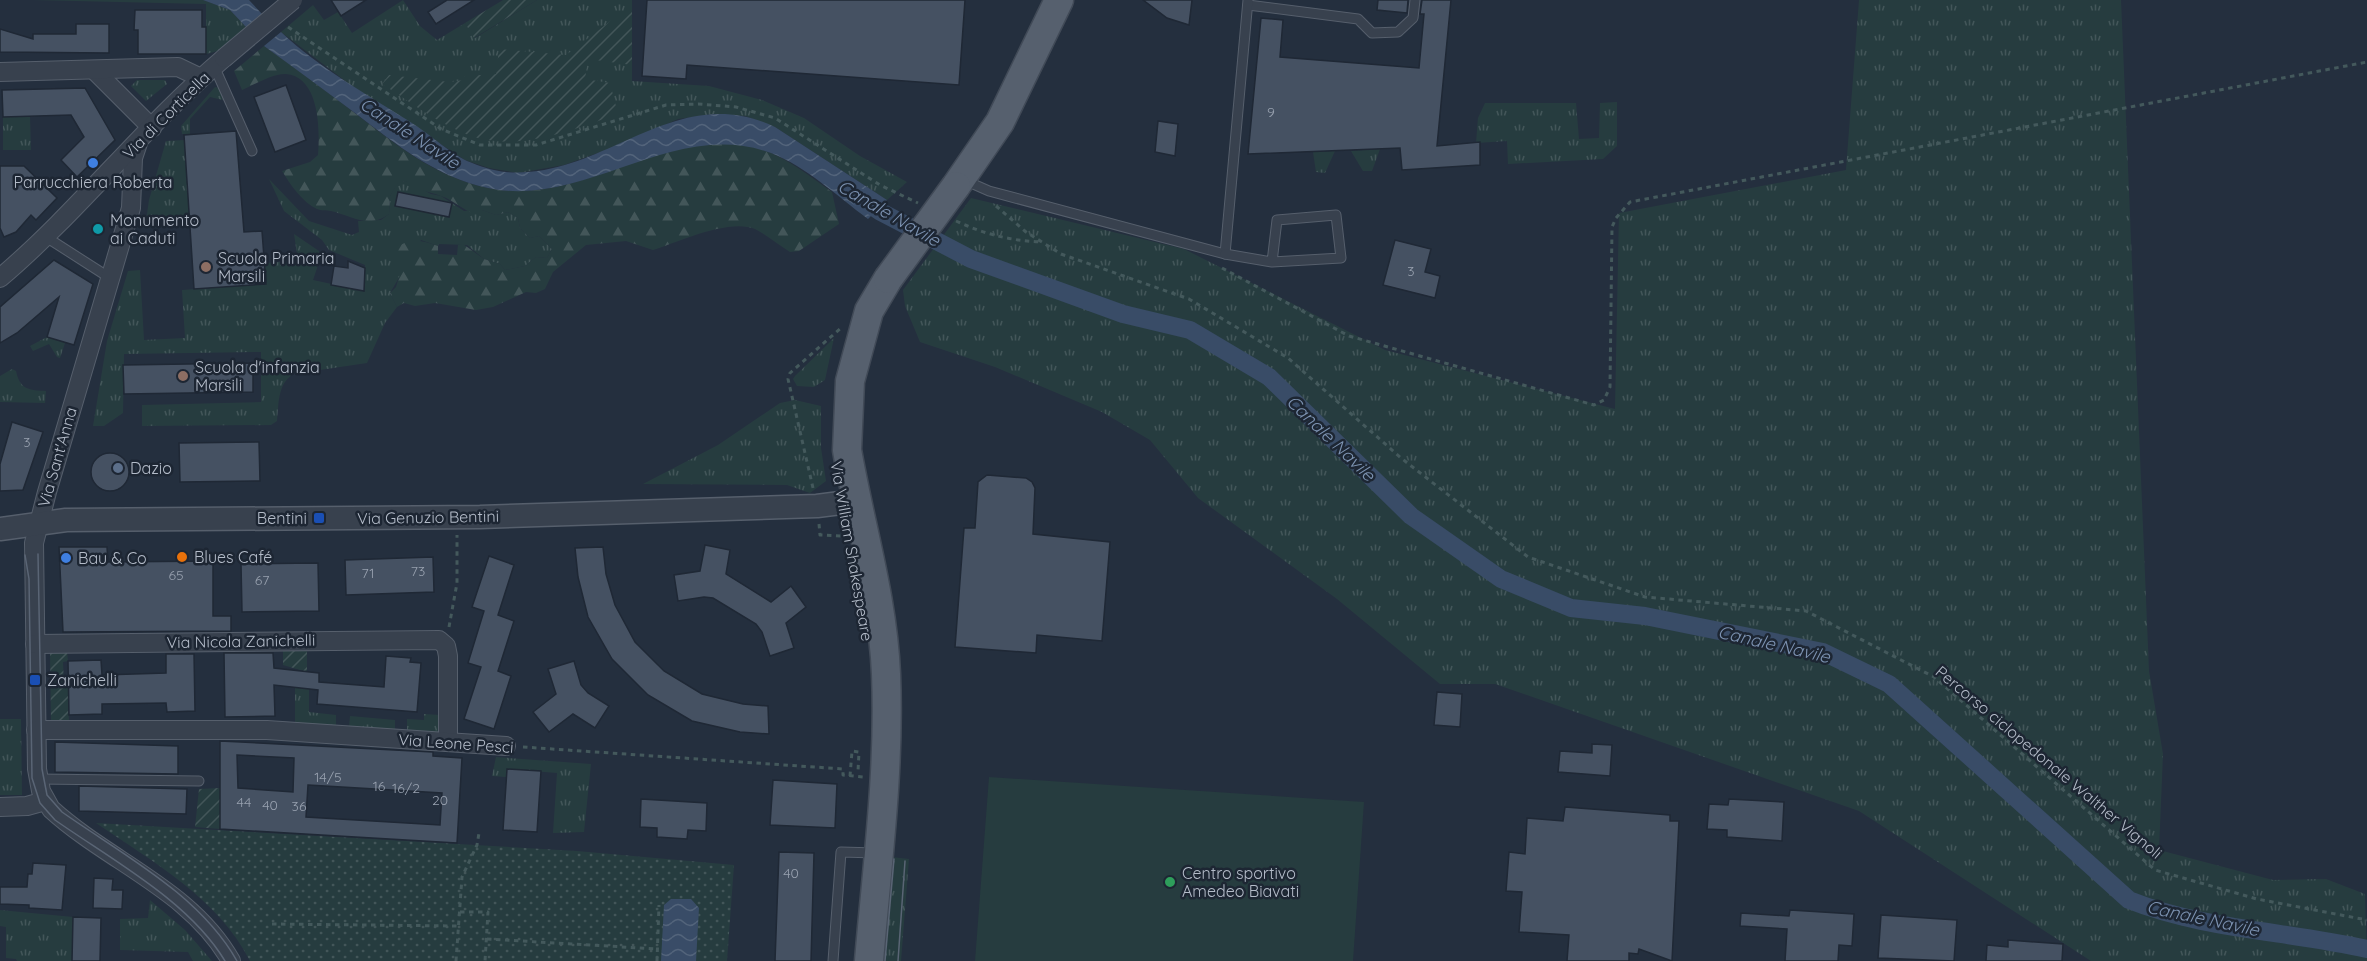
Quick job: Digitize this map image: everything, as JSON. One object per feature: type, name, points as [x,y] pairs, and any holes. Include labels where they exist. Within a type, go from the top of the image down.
[{"type":"main road","points":[[959,183],[1000,122],[1059,0]]},
{"type":"main road","name":"Via William Shakespeare","points":[[869,961],[878,854],[886,675],[881,622],[837,504],[832,420],[835,383],[842,347],[854,322],[959,183]]},
{"type":"main road","name":"Via William Shakespeare","points":[[837,504],[847,450],[850,381],[869,311],[888,279]]},
{"type":"street","name":"Via di Corticella","points":[[0,278],[46,237],[213,68],[293,0]]},
{"type":"street","points":[[0,72],[95,71],[128,67],[213,68]]},
{"type":"street","points":[[95,71],[152,128]]},
{"type":"street","name":"Via Sant'Anna","points":[[138,143],[133,158],[131,208],[33,550],[38,779],[45,801],[58,816],[189,910],[219,941],[231,961]]},
{"type":"street","name":"Via Genuzio Bentini","points":[[0,529],[66,520],[490,517],[837,504]]},
{"type":"street","name":"Via Nicola Zanichelli","points":[[35,644],[430,639],[439,640],[446,646]]},
{"type":"street","points":[[446,646],[448,742]]},
{"type":"street","name":"Via Leone Pesci","points":[[36,730],[267,730],[506,746]]},
{"type":"street","points":[[0,807],[27,806],[45,801]]},
{"type":"lane","points":[[1225,254],[1248,2],[1358,19],[1372,33],[1398,32],[1413,18],[1415,0]]},
{"type":"lane","points":[[213,68],[252,151]]},
{"type":"lane","points":[[959,183],[1225,254],[1272,262],[1341,258],[1336,215],[1277,220],[1272,262]]},
{"type":"lane","points":[[46,237],[110,278]]},
{"type":"lane","points":[[38,779],[199,781]]},
{"type":"lane","points":[[833,961],[841,852],[878,854]]},
{"type":"path","points":[[287,27],[441,129],[480,145],[536,145],[666,105],[698,104],[736,107],[775,118],[880,185],[919,203]]},
{"type":"path","points":[[1218,266],[1349,336],[1594,405],[1604,400],[1610,387],[1612,226],[1630,202],[2367,62]]},
{"type":"path","name":"Percorso ciclopedonale Walther Vignoli","points":[[989,191],[998,209],[1026,232],[1061,254],[1189,299],[1288,358],[1401,458],[1528,557],[1645,597],[1806,611],[1934,677],[2155,870],[2257,900],[2367,920]]},
{"type":"path","points":[[949,217],[987,233],[1017,241],[1044,242]]},
{"type":"path","points":[[820,535],[837,504],[788,379],[836,330],[854,322]]},
{"type":"path","points":[[446,646],[457,589],[457,534]]},
{"type":"path","name":"Via Leone Pesci","points":[[506,746],[843,769],[843,775],[869,777]]},
{"type":"path","points":[[850,776],[852,751],[860,752],[858,771]]},
{"type":"path","points":[[456,961],[462,877],[477,845],[479,833]]},
{"type":"path","points":[[657,961],[659,905]]},
{"type":"path","points":[[460,912],[488,912],[485,961]]},
{"type":"path","points":[[272,924],[459,926]]},
{"type":"path","points":[[486,939],[658,949]]},
{"type":"green space","points":[[33,0],[203,0],[230,10],[247,28],[218,51],[206,54],[206,4]]},
{"type":"green space","points":[[403,0],[420,26],[437,40],[465,23],[475,38],[537,0],[632,0],[632,81],[709,86],[762,100],[804,118],[860,156],[907,182],[887,200],[775,127],[745,116],[713,114],[678,119],[620,145],[564,165],[518,173],[489,168],[465,160],[348,83],[281,32],[313,5],[324,20],[338,12],[352,33]]},
{"type":"green space","points":[[503,0],[537,0],[474,38],[465,23]]},
{"type":"green space","points":[[1859,0],[2121,0],[2149,671],[2163,754],[2159,850],[2273,880],[2326,879],[2365,894],[2367,961],[2091,961],[1859,811],[1495,684],[1440,684],[1337,599],[1198,498],[1150,440],[1102,412],[995,367],[920,342],[905,306],[903,290],[971,198],[1184,249],[1385,350],[1615,409],[1619,213],[1846,170]]},
{"type":"green space","points":[[632,10],[632,65],[588,59],[585,79],[610,83],[618,114],[563,133],[523,141],[485,140],[444,124],[382,84],[389,75],[449,82],[464,80],[465,76],[496,74],[499,49],[566,55],[621,13]]},
{"type":"green space","points":[[264,46],[399,147],[432,167],[468,183],[488,188],[521,191],[554,187],[680,148],[712,144],[745,145],[780,157],[832,192],[839,224],[799,251],[790,252],[759,231],[744,226],[704,232],[653,250],[626,241],[586,245],[553,272],[545,289],[536,293],[526,292],[493,307],[476,310],[435,303],[415,306],[404,303],[397,307],[390,293],[396,287],[401,271],[394,262],[394,249],[405,243],[426,242],[438,246],[438,254],[457,255],[458,245],[463,244],[484,259],[500,264],[505,270],[525,266],[536,257],[547,258],[552,249],[539,236],[530,238],[520,228],[518,218],[508,212],[496,215],[482,210],[475,214],[446,198],[418,189],[406,181],[398,183],[390,196],[389,214],[374,221],[319,210],[306,202],[282,171],[310,162],[318,155],[318,120],[312,95],[297,77],[286,74],[270,77],[242,90],[234,71]]},
{"type":"green space","points":[[137,80],[165,80],[167,84],[146,101],[131,86]]},
{"type":"green space","points":[[215,87],[219,88],[223,100],[210,97],[190,119],[190,134],[182,134],[181,126]]},
{"type":"green space","points":[[1617,102],[1617,146],[1603,159],[1508,164],[1507,141],[1476,143],[1478,118],[1485,103],[1576,103],[1579,139],[1599,138],[1600,103]]},
{"type":"green space","points":[[30,116],[31,150],[3,150],[3,117]]},
{"type":"green space","points":[[185,140],[190,225],[145,228],[149,200],[166,141]]},
{"type":"green space","points":[[1380,149],[1372,171],[1363,171],[1351,151]]},
{"type":"green space","points":[[1335,151],[1325,173],[1316,172],[1313,152]]},
{"type":"green space","points":[[269,179],[309,221],[352,235],[359,232],[358,221],[381,220],[389,214],[390,196],[398,182],[406,181],[431,194],[441,196],[464,211],[482,210],[496,215],[508,212],[518,218],[520,228],[530,238],[539,236],[552,249],[547,258],[536,257],[525,266],[505,270],[500,264],[484,259],[467,245],[439,244],[438,246],[421,240],[390,293],[397,307],[385,323],[367,363],[293,374],[281,389],[277,421],[271,425],[142,426],[142,405],[261,402],[261,352],[124,354],[123,413],[104,426],[93,426],[107,341],[128,271],[140,270],[144,340],[185,338],[182,290],[265,284],[264,263],[298,261],[294,234],[319,251],[320,259],[313,280],[364,291],[365,265],[329,250],[322,240],[284,211]]},
{"type":"green space","points":[[47,337],[65,343],[60,358],[49,344],[33,351],[30,346]]},
{"type":"green space","points":[[834,338],[825,380],[814,387],[797,386],[793,379],[795,376]]},
{"type":"green space","points":[[12,369],[16,371],[20,382],[26,388],[46,391],[45,403],[0,402],[0,376]]},
{"type":"green space","points":[[795,400],[821,406],[821,448],[826,481],[810,493],[787,485],[643,484],[718,445],[780,403]]},
{"type":"green space","points":[[283,648],[307,648],[307,672],[283,665]]},
{"type":"green space","points":[[50,651],[67,651],[68,661],[63,662],[64,684],[76,684],[77,697],[68,698],[69,721],[51,721]]},
{"type":"green space","points":[[295,687],[309,689],[309,712],[336,715],[336,727],[295,724]]},
{"type":"green space","points":[[424,714],[440,715],[439,733],[407,731],[407,719],[424,720]]},
{"type":"green space","points":[[350,716],[395,720],[395,730],[349,727]]},
{"type":"green space","points":[[0,719],[21,719],[22,795],[0,795]]},
{"type":"green space","points":[[496,757],[591,764],[584,832],[553,833],[557,773],[507,769],[506,777],[492,776]]},
{"type":"green space","name":"Centro sportivo Amedeo Biavati","points":[[989,777],[1364,802],[1353,961],[975,961]]},
{"type":"green space","points":[[220,788],[220,829],[195,827],[199,789]]},
{"type":"green space","points":[[96,823],[577,851],[734,865],[727,961],[250,961],[237,939],[202,900],[161,867]]},
{"type":"green space","points":[[891,857],[909,859],[901,961],[882,961]]},
{"type":"green space","points":[[150,900],[185,930],[212,961],[193,961],[188,952],[120,950],[120,919],[148,918]]},
{"type":"green space","points":[[0,910],[73,917],[72,961],[17,961],[6,958],[6,927],[0,926]]},
{"type":"water","points":[[203,0],[249,0],[262,14],[247,28],[230,10]]},
{"type":"water","points":[[281,32],[312,58],[363,93],[415,125],[455,154],[486,168],[506,172],[542,170],[576,162],[672,122],[704,115],[739,115],[775,127],[887,200],[868,219],[797,166],[771,153],[735,145],[699,146],[664,154],[560,186],[524,191],[488,188],[469,183],[434,168],[402,148],[264,46]]},
{"type":"water","points":[[671,899],[691,899],[699,908],[696,961],[661,961],[664,905]]},
{"type":"building","points":[[331,0],[366,0],[341,16]]},
{"type":"building","points":[[447,0],[474,0],[436,24],[428,12]]},
{"type":"building","points":[[647,0],[965,0],[959,85],[687,65],[686,79],[642,76]]},
{"type":"building","points":[[1143,0],[1192,0],[1189,25],[1167,18]]},
{"type":"building","points":[[1378,0],[1408,0],[1407,13],[1377,10]]},
{"type":"building","points":[[1422,0],[1451,0],[1437,146],[1480,142],[1480,165],[1402,170],[1400,148],[1248,154],[1261,18],[1283,20],[1280,57],[1419,68],[1424,14],[1420,14]]},
{"type":"building","points":[[135,10],[202,10],[202,27],[206,27],[206,54],[138,54],[138,30],[134,30]]},
{"type":"building","points":[[76,24],[109,24],[109,53],[0,52],[0,29],[33,39],[33,34],[76,34]]},
{"type":"building","points":[[286,85],[306,140],[275,152],[254,97]]},
{"type":"building","points":[[85,88],[115,140],[77,177],[61,160],[84,137],[71,115],[3,117],[2,90]]},
{"type":"building","points":[[1158,121],[1178,124],[1175,156],[1155,152]]},
{"type":"building","points":[[236,131],[244,232],[262,231],[266,284],[194,289],[184,135]]},
{"type":"building","points":[[0,166],[24,166],[57,198],[36,220],[31,215],[16,232],[4,237],[0,228]]},
{"type":"building","points":[[398,192],[452,203],[449,217],[395,206]]},
{"type":"building","points":[[1395,240],[1431,249],[1425,272],[1440,276],[1435,298],[1383,285]]},
{"type":"building","points":[[54,260],[93,284],[74,345],[47,337],[59,297],[17,333],[0,343],[0,307]]},
{"type":"building","points":[[348,261],[365,268],[364,291],[331,285],[334,266],[348,268]]},
{"type":"building","points":[[253,363],[253,392],[124,394],[123,365]]},
{"type":"building","points":[[12,422],[43,432],[23,490],[0,491],[0,464]]},
{"type":"building","points":[[259,442],[260,481],[180,482],[179,443]]},
{"type":"building","points":[[110,453],[123,459],[129,472],[123,485],[110,491],[97,485],[91,472],[97,459]]},
{"type":"building","points":[[987,475],[1026,478],[1032,482],[1035,488],[1033,534],[1110,542],[1102,641],[1037,635],[1036,653],[955,647],[964,528],[975,528],[978,482]]},
{"type":"building","points":[[705,545],[730,550],[726,574],[771,602],[791,586],[806,607],[786,623],[794,648],[770,656],[762,632],[756,624],[713,598],[678,601],[674,575],[700,571]]},
{"type":"building","points":[[59,547],[107,547],[108,562],[213,561],[213,616],[231,616],[231,631],[63,632]]},
{"type":"building","points":[[603,547],[606,574],[615,605],[635,642],[664,671],[702,694],[743,704],[768,706],[769,734],[740,732],[692,721],[648,695],[612,659],[588,617],[578,577],[575,548]]},
{"type":"building","points":[[489,556],[514,565],[498,615],[514,621],[498,671],[511,676],[494,729],[464,719],[481,667],[468,663],[484,611],[472,607]]},
{"type":"building","points":[[433,557],[434,592],[346,595],[345,560]]},
{"type":"building","points":[[318,563],[319,611],[242,612],[241,564]]},
{"type":"building","points":[[224,653],[273,653],[274,668],[319,673],[319,682],[384,687],[386,656],[411,658],[410,662],[421,663],[417,712],[317,704],[318,690],[274,685],[275,716],[225,717]]},
{"type":"building","points":[[166,654],[194,654],[195,711],[167,712],[166,703],[102,704],[102,714],[69,715],[68,661],[101,660],[102,675],[166,673]]},
{"type":"building","points":[[574,661],[581,685],[588,693],[609,706],[595,728],[573,714],[549,732],[533,712],[556,694],[548,669]]},
{"type":"building","points":[[1437,692],[1462,694],[1460,727],[1434,725]]},
{"type":"building","points":[[220,741],[433,752],[433,756],[462,758],[457,843],[220,829]],"holes":[[[237,755],[294,758],[293,792],[238,788]],[[308,785],[442,793],[440,825],[306,817]]]},
{"type":"building","points":[[55,742],[178,746],[178,774],[55,772]]},
{"type":"building","points":[[1592,744],[1612,745],[1610,776],[1558,772],[1560,751],[1592,753]]},
{"type":"building","points":[[507,769],[541,771],[537,832],[503,830]]},
{"type":"building","points":[[773,780],[837,784],[835,828],[770,825]]},
{"type":"building","points":[[79,786],[187,789],[186,814],[79,811]]},
{"type":"building","points":[[641,799],[707,803],[706,831],[688,830],[687,839],[657,837],[657,828],[640,827]]},
{"type":"building","points":[[1729,799],[1784,802],[1782,841],[1727,837],[1727,830],[1707,829],[1709,804],[1728,805]]},
{"type":"building","points":[[1565,807],[1670,815],[1670,821],[1679,821],[1672,961],[1639,949],[1638,954],[1629,953],[1629,961],[1567,961],[1569,935],[1519,932],[1522,892],[1506,891],[1509,852],[1525,854],[1527,818],[1563,821]]},
{"type":"building","points":[[779,852],[814,853],[811,961],[775,961]]},
{"type":"building","points":[[33,863],[66,865],[62,910],[0,904],[0,887],[27,887],[28,874],[32,874]]},
{"type":"building","points":[[94,878],[113,879],[112,890],[123,890],[122,909],[93,908]]},
{"type":"building","points":[[1790,910],[1854,914],[1852,946],[1839,945],[1838,961],[1785,961],[1787,929],[1740,926],[1741,913],[1789,916]]},
{"type":"building","points":[[1881,915],[1957,920],[1954,961],[1878,958]]},
{"type":"building","points":[[73,917],[101,918],[100,961],[72,961]]},
{"type":"building","points":[[2008,940],[2063,944],[2062,961],[1986,961],[1987,945],[2008,947]]},
{"type":"waterway","name":"Canale Navile","points":[[859,197],[879,211],[971,259],[1123,314],[1190,330],[1269,377],[1411,516],[1501,579],[1571,608],[1645,616],[1823,652],[1889,684],[2129,900],[2187,918],[2367,949]]},
{"type":"tram line","points":[[38,554],[42,769],[47,795],[62,812],[134,860],[181,896],[221,937],[237,961]]},
{"type":"tram line","points":[[25,555],[29,579],[32,778],[40,803],[55,820],[124,866],[170,901],[210,939],[225,961]]},
{"type":"tram line","points":[[885,961],[894,859]]},
{"type":"tram line","points":[[898,961],[905,861]]},
{"type":"place","name":"Parrucchiera Roberta","points":[[93,163]]},
{"type":"place","name":"Monumento ai Caduti","points":[[98,229]]},
{"type":"place","name":"Scuola Primaria Marsili","points":[[206,267]]},
{"type":"place","name":"Scuola d'infanzia Marsili","points":[[183,376]]},
{"type":"place","name":"Dazio","points":[[118,468]]},
{"type":"place","name":"Bentini","points":[[319,518]]},
{"type":"place","name":"Blues Café","points":[[182,557]]},
{"type":"place","name":"Bau & Co","points":[[66,558]]},
{"type":"place","name":"Zanichelli","points":[[35,680]]},
{"type":"place","name":"Centro sportivo Amedeo Biavati","points":[[1170,882]]}]
